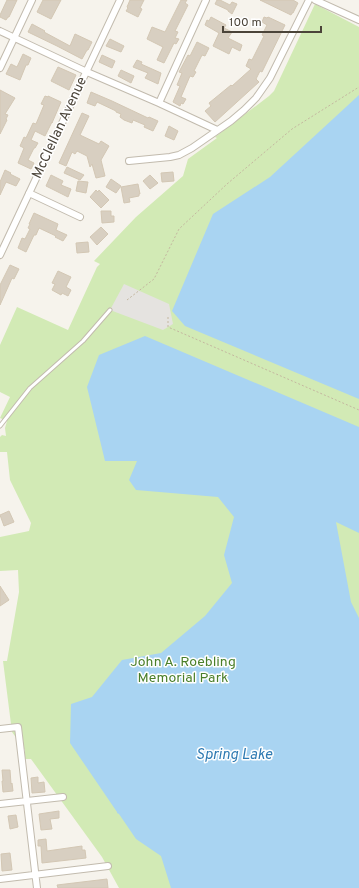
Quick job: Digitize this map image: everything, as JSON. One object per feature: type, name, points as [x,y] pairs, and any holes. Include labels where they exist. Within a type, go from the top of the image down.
[{"type":"street","points":[[0,68],[32,0]]},
{"type":"street","name":"McClellan Avenue","points":[[0,255],[2,245],[30,193],[120,0]]},
{"type":"street","points":[[159,103],[206,0]]},
{"type":"street","points":[[129,161],[170,157],[179,154],[192,148],[231,121],[244,110],[266,85],[309,0]]},
{"type":"street","points":[[315,0],[359,20]]},
{"type":"street","points":[[0,31],[217,130]]},
{"type":"street","points":[[30,193],[80,217]]},
{"type":"street","points":[[0,729],[18,727],[37,888]]},
{"type":"street","points":[[0,804],[63,797]]},
{"type":"street","points":[[0,879],[108,866]]},
{"type":"lane","points":[[0,426],[30,388],[83,340],[110,310]]},
{"type":"path","points":[[127,300],[154,279],[179,229],[227,184],[292,129],[359,87]]},
{"type":"path","points":[[168,317],[168,327],[359,410]]},
{"type":"green space","name":"John A. Roebling Memorial Park","points":[[315,4],[359,27],[359,888],[119,888],[102,857],[31,759],[25,759],[25,750],[12,732],[3,661],[7,661],[19,592],[18,570],[0,571],[0,537],[29,531],[31,523],[10,480],[7,452],[0,452],[0,437],[2,435],[6,436],[5,428],[7,421],[0,418],[10,397],[0,392],[0,345],[17,307],[68,330],[97,267],[100,264],[94,261],[136,217],[183,176],[188,159],[217,138],[215,137],[274,91]]},
{"type":"shaded area","points":[[124,284],[169,304],[173,324],[163,330],[110,310]]},
{"type":"water","points":[[359,95],[359,399],[185,326],[172,311],[213,214],[270,177]]},
{"type":"water","name":"Spring Lake","points":[[145,336],[359,427],[359,533],[336,522],[351,602],[359,618],[359,888],[171,888],[161,856],[136,839],[70,743],[71,704],[92,697],[122,660],[161,653],[205,616],[232,583],[224,555],[234,517],[218,497],[136,490],[129,480],[137,461],[105,461],[87,387],[99,355]]},
{"type":"building","points":[[7,0],[17,0],[6,20],[0,17],[0,15]]},
{"type":"building","points":[[43,0],[61,0],[51,19],[37,12]]},
{"type":"building","points":[[130,0],[144,0],[138,17],[126,11]]},
{"type":"building","points":[[181,0],[187,0],[185,3],[188,5],[175,31],[178,32],[175,38],[179,39],[176,44],[174,43],[164,63],[157,60],[163,47],[147,39],[152,27],[165,32]]},
{"type":"building","points":[[217,0],[230,5],[232,2],[237,4],[232,14],[228,10],[215,4]]},
{"type":"building","points":[[260,0],[293,0],[298,3],[291,15]]},
{"type":"building","points":[[211,17],[226,25],[224,28],[232,32],[228,38],[242,45],[240,51],[232,47],[229,54],[213,46],[219,33],[205,25],[207,20],[209,21]]},
{"type":"building","points":[[264,17],[268,17],[285,25],[262,72],[260,71],[256,79],[259,82],[215,122],[205,111],[211,106],[209,103],[231,85],[232,86],[251,69],[246,66],[249,59],[252,60],[264,36],[262,35],[267,25],[262,22]]},
{"type":"building","points":[[32,24],[70,46],[75,34],[92,42],[82,59],[28,32]]},
{"type":"building","points":[[110,39],[124,46],[121,52],[106,46]]},
{"type":"building","points":[[197,42],[209,48],[205,56],[202,55],[194,71],[196,72],[193,77],[190,76],[181,97],[186,99],[180,106],[173,102],[180,86],[177,85],[182,73],[179,72],[188,55],[190,56]]},
{"type":"building","points":[[23,54],[31,58],[28,65],[26,65],[20,80],[6,74],[11,64],[17,67]]},
{"type":"building","points":[[102,55],[115,61],[112,68],[99,62]]},
{"type":"building","points":[[137,60],[142,62],[141,64],[161,73],[158,84],[145,78],[148,73],[133,67]]},
{"type":"building","points":[[58,67],[76,75],[69,90],[51,81]]},
{"type":"building","points":[[121,70],[134,76],[131,83],[118,76]]},
{"type":"building","points":[[0,90],[15,98],[5,114],[8,115],[7,120],[0,134]]},
{"type":"building","points":[[91,92],[148,118],[149,117],[158,121],[153,131],[144,127],[145,125],[133,120],[132,123],[124,120],[120,117],[121,114],[97,102],[95,106],[87,103]]},
{"type":"building","points":[[45,96],[61,102],[45,136],[35,131],[31,140],[38,143],[28,160],[34,163],[31,169],[18,163],[24,148],[20,146],[24,137],[26,138],[33,123],[36,124],[44,105],[41,104]]},
{"type":"building","points":[[82,113],[89,116],[80,135],[99,144],[101,141],[109,146],[101,160],[105,176],[96,178],[92,164],[90,167],[87,156],[77,151],[75,154],[72,152],[66,166],[59,163]]},
{"type":"building","points":[[169,126],[178,131],[174,140],[165,136]]},
{"type":"building","points":[[67,167],[84,175],[80,180],[64,173]]},
{"type":"building","points":[[5,170],[20,179],[16,186],[6,182],[0,195],[0,182]]},
{"type":"building","points":[[173,172],[174,181],[162,182],[161,173]]},
{"type":"building","points":[[51,175],[63,181],[61,185],[71,189],[68,197],[46,186]]},
{"type":"building","points":[[150,175],[158,183],[150,189],[143,181]]},
{"type":"building","points":[[111,179],[121,186],[116,193],[106,187]]},
{"type":"building","points":[[78,181],[88,182],[86,193],[76,191]]},
{"type":"building","points":[[138,184],[139,196],[129,198],[130,202],[124,203],[121,187]]},
{"type":"building","points":[[96,190],[98,192],[99,190],[109,200],[101,208],[90,197]]},
{"type":"building","points":[[101,211],[111,211],[111,216],[114,216],[114,222],[102,223]]},
{"type":"building","points":[[34,213],[58,224],[56,230],[67,235],[63,241],[39,228],[26,252],[18,248],[22,238],[25,239],[30,229],[28,228],[29,224]]},
{"type":"building","points":[[101,227],[108,234],[97,245],[90,237]]},
{"type":"building","points":[[88,242],[89,252],[77,253],[76,243]]},
{"type":"building","points":[[10,265],[19,269],[14,279],[12,278],[0,305],[0,285]]},
{"type":"building","points":[[58,271],[71,277],[66,287],[71,290],[68,296],[62,293],[61,295],[52,290],[55,284],[52,283]]},
{"type":"building","points":[[9,511],[14,522],[4,526],[0,515]]},
{"type":"building","points":[[0,586],[9,600],[0,606]]},
{"type":"building","points":[[2,770],[10,770],[13,791],[3,792]]},
{"type":"building","points":[[38,777],[38,783],[44,782],[45,792],[32,793],[31,778]]},
{"type":"building","points":[[59,811],[59,818],[50,819],[52,829],[41,830],[39,814]]},
{"type":"building","points":[[16,815],[18,827],[10,829],[8,816]]},
{"type":"building","points":[[46,839],[47,851],[82,846],[82,850],[85,850],[86,858],[42,863],[41,846],[38,846],[38,840]]},
{"type":"building","points":[[10,853],[12,870],[2,871],[1,854]]},
{"type":"building","points":[[107,879],[108,888],[58,888],[57,885]]}]
